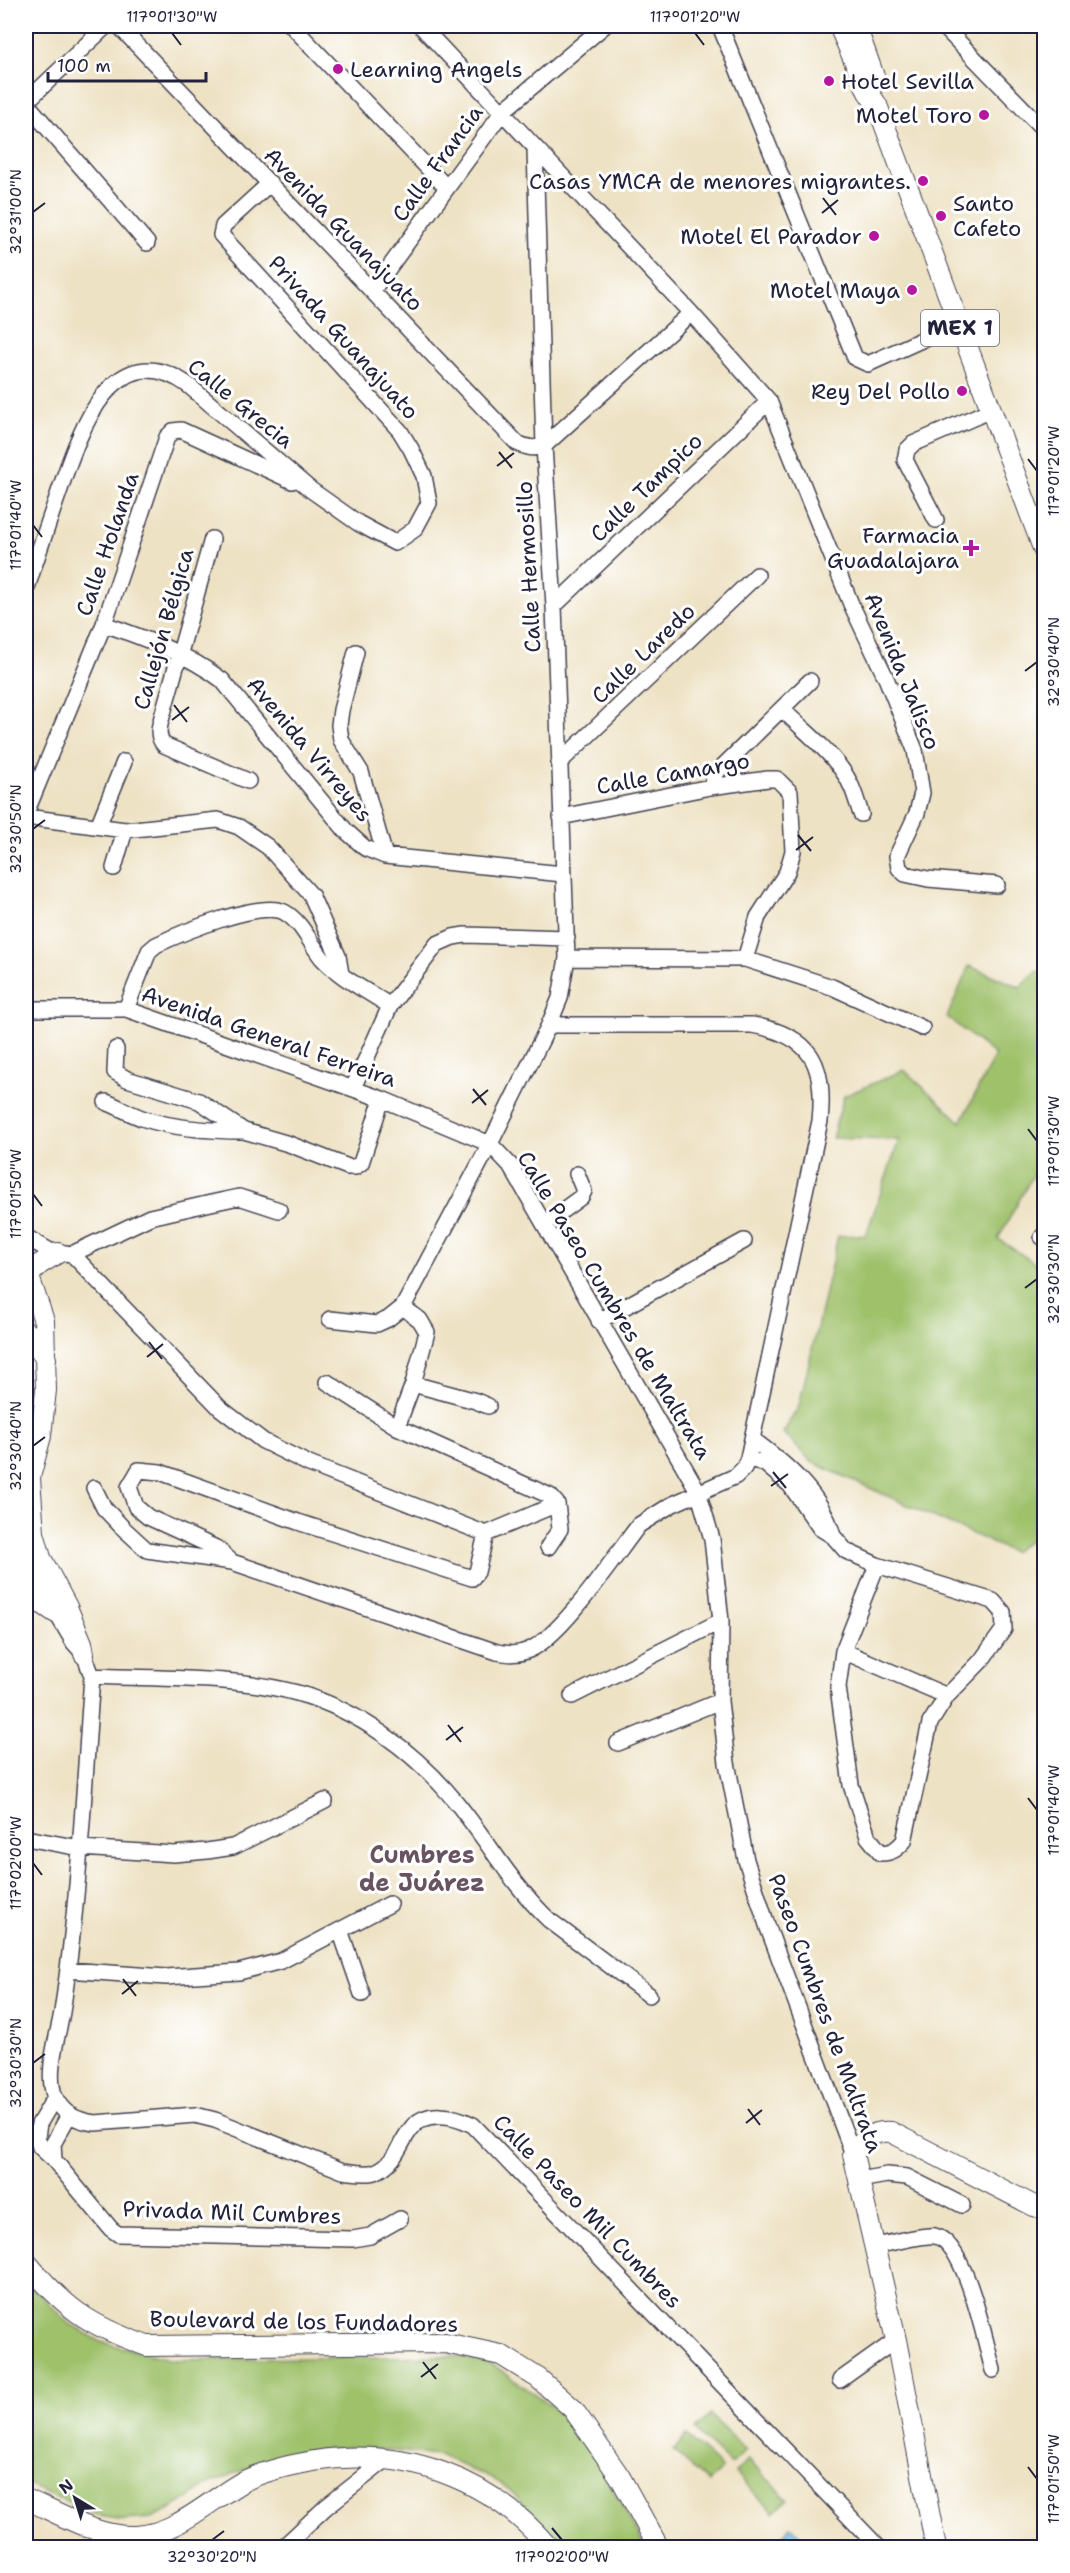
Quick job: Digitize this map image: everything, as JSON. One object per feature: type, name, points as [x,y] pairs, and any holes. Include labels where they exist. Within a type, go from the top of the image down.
[{"type":"main road","name":"MEX 1","points":[[839,26],[868,92],[877,105],[1043,543]]},
{"type":"main road","name":"MEX 1","points":[[856,26],[878,90],[877,105]]},
{"type":"main road","points":[[65,1254],[27,1272],[32,1307],[44,1321],[46,1359],[45,1415],[28,1484],[34,1533],[41,1558],[67,1607],[84,1653]]},
{"type":"main road","points":[[26,1332],[46,1359]]},
{"type":"main road","points":[[26,1603],[41,1603],[56,1613]]},
{"type":"main road","points":[[853,2154],[863,2139],[879,2131],[891,2132],[1034,2206],[1044,2209]]},
{"type":"main road","name":"Paseo Cumbres de Maltrata","points":[[853,2154],[896,2340],[936,2547]]},
{"type":"main road","name":"Boulevard de los Fundadores","points":[[26,2262],[52,2294],[85,2319],[111,2333],[147,2346],[445,2343],[501,2355],[538,2378],[573,2409],[598,2442],[656,2541]]},
{"type":"main road","points":[[26,2499],[91,2528],[113,2534],[136,2536],[161,2531],[189,2518],[229,2491],[264,2473],[327,2459],[388,2458],[418,2463],[454,2475],[496,2498],[522,2519],[549,2547]]},
{"type":"main road","points":[[656,2541],[670,2547]]},
{"type":"street","points":[[106,26],[26,102],[147,243]]},
{"type":"street","name":"Avenida Guanajuato","points":[[119,26],[517,442],[532,449],[544,446]]},
{"type":"street","points":[[292,26],[447,188]]},
{"type":"street","name":"Avenida Jalisco","points":[[421,26],[691,313],[769,400],[851,604],[886,678],[915,750],[922,793],[917,813],[897,856],[899,868],[905,874],[928,879],[997,885]]},
{"type":"street","points":[[720,26],[855,358],[868,364],[958,323]]},
{"type":"street","points":[[943,26],[1044,130]]},
{"type":"street","name":"Calle Francia","points":[[372,291],[503,111],[595,28]]},
{"type":"street","name":"Calle Hermosillo","points":[[403,1307],[490,1144],[549,1026],[560,998],[567,958],[554,606],[544,446],[535,149]]},
{"type":"street","name":"Privada Guanajuato","points":[[270,183],[223,226],[221,235],[400,430],[424,476],[429,503],[415,529],[395,543],[358,523],[311,490]]},
{"type":"street","points":[[544,446],[691,313]]},
{"type":"street","name":"Calle Grecia","points":[[26,591],[81,431],[96,405],[113,385],[131,373],[152,369],[172,374],[311,490]]},
{"type":"street","name":"Calle Tampico","points":[[554,606],[769,400]]},
{"type":"street","points":[[936,520],[905,460],[908,450],[913,444],[991,410]]},
{"type":"street","name":"Calle Holanda","points":[[26,815],[104,624],[167,437],[173,431],[181,430],[311,490]]},
{"type":"street","name":"Callejón Bélgica","points":[[212,539],[178,655],[159,730],[160,740],[164,745],[249,781]]},
{"type":"street","name":"Calle Laredo","points":[[559,763],[757,575]]},
{"type":"street","name":"Avenida Virreyes","points":[[104,624],[150,640],[207,669],[222,680],[346,831],[365,848],[385,856],[563,874]]},
{"type":"street","points":[[356,652],[341,710],[339,725],[341,740],[361,772],[385,856]]},
{"type":"street","points":[[710,787],[717,772],[810,681]]},
{"type":"street","points":[[782,709],[829,754],[843,771],[852,787],[861,814]]},
{"type":"street","points":[[98,826],[124,762]]},
{"type":"street","name":"Calle Camargo","points":[[561,817],[710,787],[777,779],[790,792],[793,851],[787,872],[758,917],[745,958]]},
{"type":"street","points":[[26,815],[125,830],[218,820],[239,827],[268,848],[310,895],[338,956],[341,974]]},
{"type":"street","points":[[114,868],[125,830]]},
{"type":"street","points":[[126,1010],[149,951],[156,945],[243,912],[276,909],[294,919],[323,959],[341,974],[390,1006]]},
{"type":"street","points":[[353,1088],[390,1006],[437,944],[465,935],[567,938]]},
{"type":"street","points":[[567,958],[745,958],[832,987],[922,1028]]},
{"type":"street","name":"Avenida General Ferreira","points":[[26,1010],[126,1010],[353,1088],[490,1144]]},
{"type":"street","points":[[94,1488],[110,1514],[147,1550],[232,1562],[497,1652],[511,1654],[528,1651],[561,1626],[639,1525],[653,1514],[736,1476],[744,1468],[820,1121],[823,1094],[816,1068],[808,1053],[797,1040],[769,1028],[723,1023],[549,1026]]},
{"type":"street","points":[[116,1049],[115,1072],[127,1079],[199,1101],[244,1131]]},
{"type":"street","points":[[106,1102],[145,1119],[172,1125],[204,1130],[244,1131],[289,1144],[348,1167],[356,1167],[361,1163],[382,1099]]},
{"type":"street","name":"Calle Paseo Cumbres de Maltrata","points":[[490,1144],[510,1165],[699,1491]]},
{"type":"street","points":[[544,1224],[581,1197],[584,1191],[577,1174]]},
{"type":"street","points":[[65,1254],[150,1216],[238,1197],[279,1210]]},
{"type":"street","points":[[26,1237],[65,1254],[220,1408],[263,1441],[309,1464],[486,1534],[555,1502]]},
{"type":"street","points":[[599,1321],[744,1241]]},
{"type":"street","points":[[330,1318],[377,1324],[388,1319],[403,1307],[420,1320],[426,1332],[397,1427]]},
{"type":"street","points":[[327,1382],[397,1427],[550,1496],[555,1502],[560,1529],[548,1546]]},
{"type":"street","points":[[412,1384],[488,1406]]},
{"type":"street","points":[[752,1439],[797,1475],[828,1519],[833,1536]]},
{"type":"street","points":[[748,1458],[765,1464],[790,1485],[820,1528],[833,1536],[846,1551],[877,1565],[993,1601],[1003,1612],[1004,1629],[981,1661],[947,1696],[930,1724],[904,1840],[898,1849],[881,1853],[868,1837],[851,1785],[838,1687],[843,1651],[877,1565]]},
{"type":"street","points":[[232,1562],[216,1548],[148,1517],[136,1507],[129,1487],[139,1470],[160,1472],[298,1521],[472,1578],[477,1572],[486,1534]]},
{"type":"street","name":"Paseo Cumbres de Maltrata","points":[[699,1491],[712,1539],[720,1621],[720,1701],[727,1763],[746,1860],[768,1928],[853,2154]]},
{"type":"street","points":[[26,1562],[74,1643],[84,1653],[92,1676],[81,1848],[68,1970],[52,2070],[55,2097],[69,2115],[53,2144],[54,2160]]},
{"type":"street","points":[[572,1696],[720,1621]]},
{"type":"street","points":[[843,1651],[947,1696]]},
{"type":"street","points":[[92,1676],[257,1685],[306,1696],[349,1713],[381,1732],[456,1802],[513,1881],[534,1906],[549,1920],[649,1995]]},
{"type":"street","points":[[618,1743],[720,1701]]},
{"type":"street","points":[[26,1838],[81,1848],[174,1854],[232,1847],[325,1801]]},
{"type":"street","points":[[68,1970],[166,1977],[239,1972],[281,1961],[390,1904]]},
{"type":"street","points":[[340,1930],[362,1994]]},
{"type":"street","name":"Privada Mil Cumbres","points":[[55,2097],[42,2118],[37,2137],[40,2147],[54,2160],[111,2229],[118,2234],[353,2239],[370,2236],[400,2219]]},
{"type":"street","name":"Calle Paseo Mil Cumbres","points":[[69,2115],[85,2122],[95,2123],[195,2115],[215,2120],[343,2171],[366,2173],[373,2173],[388,2164],[399,2152],[410,2128],[426,2118],[441,2114],[461,2118],[473,2125],[879,2547]]},
{"type":"street","points":[[859,2180],[887,2175],[907,2177],[962,2205]]},
{"type":"street","points":[[875,2246],[934,2236],[943,2240],[951,2248],[963,2268],[993,2370]]},
{"type":"street","points":[[840,2380],[896,2340]]},
{"type":"street","points":[[282,2547],[326,2507],[388,2458]]},
{"type":"green space","points":[[969,966],[1020,987],[1037,971],[1044,975],[1044,1155],[998,1239],[1044,1269],[1044,1532],[1012,1552],[812,1462],[783,1433],[799,1406],[838,1236],[866,1235],[899,1140],[832,1138],[844,1096],[904,1070],[961,1122],[995,1055],[947,1017]]},
{"type":"green space","points":[[26,2281],[70,2324],[101,2342],[173,2360],[455,2356],[492,2364],[564,2415],[597,2461],[645,2547],[568,2547],[501,2483],[439,2455],[349,2447],[289,2453],[212,2482],[173,2508],[151,2518],[125,2520],[104,2517],[26,2484]]},
{"type":"green space","points":[[710,2415],[746,2450],[731,2465],[695,2430]]},
{"type":"green space","points":[[687,2436],[722,2468],[709,2483],[673,2450]]},
{"type":"green space","points":[[748,2460],[788,2499],[774,2513],[735,2473]]},
{"type":"water","points":[[791,2526],[804,2539],[796,2547],[773,2545]]},
{"type":"place","name":"Learning Angels","points":[[338,69]]},
{"type":"place","name":"Hotel Sevilla","points":[[829,81]]},
{"type":"place","name":"Motel Toro","points":[[984,115]]},
{"type":"place","name":"Casas YMCA de menores migrantes.","points":[[923,181]]},
{"type":"place","name":"Santo Cafeto","points":[[941,216]]},
{"type":"place","name":"Motel El Parador","points":[[874,236]]},
{"type":"place","name":"Motel Maya","points":[[912,290]]},
{"type":"place","name":"Rey Del Pollo","points":[[962,391]]},
{"type":"place","name":"Farmacia Guadalajara","points":[[971,548]]},
{"type":"district","name":"Cumbres de Juárez","points":[[422,1869]]}]
